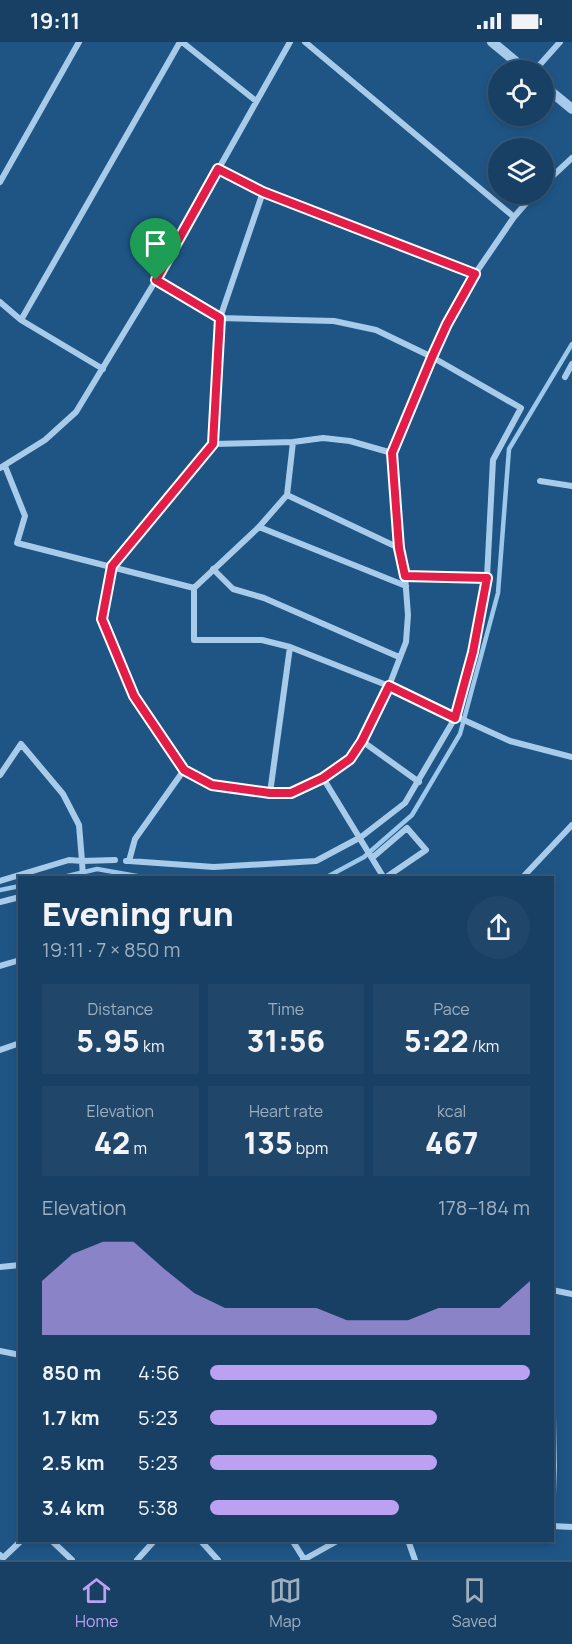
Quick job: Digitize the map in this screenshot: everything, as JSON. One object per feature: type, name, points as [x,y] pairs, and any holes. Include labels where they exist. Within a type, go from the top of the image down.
[{"type":"street","points":[[0,182],[79,42]]},
{"type":"street","points":[[21,320],[181,42],[256,101]]},
{"type":"street","points":[[194,588],[17,543],[25,516],[2,467],[45,440],[76,412],[156,280],[290,42]]},
{"type":"street","points":[[304,42],[514,217]]},
{"type":"street","points":[[492,42],[514,60]]},
{"type":"street","points":[[544,60],[560,42]]},
{"type":"street","points":[[554,94],[572,109]]},
{"type":"street","points":[[554,175],[572,158]]},
{"type":"street","points":[[218,169],[263,192],[475,274]]},
{"type":"street","points":[[263,192],[220,318],[213,444],[112,566],[102,619],[134,696],[184,770],[212,785],[270,793],[291,793],[323,778],[350,759],[362,741],[389,686],[405,642],[408,615],[405,576],[399,548],[392,453],[447,324],[475,274],[525,204]]},
{"type":"street","points":[[156,280],[220,318],[334,321],[376,330],[432,357],[521,408],[493,460],[487,578],[458,719],[405,803],[361,837],[316,861],[214,867],[127,861],[135,839],[184,770]]},
{"type":"street","points":[[0,302],[21,320],[103,369]]},
{"type":"street","points":[[565,376],[572,364]]},
{"type":"street","points":[[213,444],[293,442],[323,438],[350,441],[392,453]]},
{"type":"street","points":[[293,442],[287,495],[259,527],[194,588],[194,640],[262,640],[290,647],[389,686],[510,741],[572,757]]},
{"type":"street","points":[[540,481],[572,486]]},
{"type":"street","points":[[287,495],[399,548]]},
{"type":"street","points":[[259,527],[406,586]]},
{"type":"street","points":[[213,569],[233,588],[264,598],[399,657]]},
{"type":"street","points":[[405,576],[487,578]]},
{"type":"street","points":[[270,793],[290,647]]},
{"type":"street","points":[[362,741],[419,782]]},
{"type":"street","points":[[0,775],[21,744],[63,794],[79,825],[83,876]]},
{"type":"street","points":[[323,778],[384,876]]},
{"type":"street","points":[[524,876],[572,825]]},
{"type":"street","points":[[370,854],[407,828],[426,850],[388,876]]},
{"type":"street","points":[[0,880],[69,860],[82,864],[115,860]]},
{"type":"street","points":[[0,902],[18,898]]},
{"type":"street","points":[[0,966],[18,961]]},
{"type":"street","points":[[0,1050],[18,1043]]},
{"type":"street","points":[[0,1267],[18,1265]]},
{"type":"street","points":[[554,1290],[572,1294]]},
{"type":"street","points":[[0,1352],[18,1355]]},
{"type":"street","points":[[554,1526],[572,1527]]},
{"type":"street","points":[[0,1555],[3,1558],[20,1542]]},
{"type":"street","points":[[53,1542],[72,1560]]},
{"type":"street","points":[[137,1560],[153,1542]]},
{"type":"street","points":[[202,1542],[218,1560]]},
{"type":"street","points":[[293,1542],[303,1560],[335,1542]]},
{"type":"street","points":[[409,1542],[415,1560]]},
{"type":"waterway","points":[[329,876],[364,857],[412,815],[460,734],[498,593],[509,449],[572,344]]},
{"type":"waterway","points":[[67,876],[97,869],[137,876]]},
{"type":"waterway","points":[[0,890],[18,886]]},
{"type":"route","points":[[218,169],[263,192],[475,274],[447,324],[392,453],[399,548],[405,576],[487,578],[473,652],[455,718],[389,686],[362,741],[350,759],[323,778],[291,793],[270,793],[212,785],[184,770],[134,696],[102,619],[112,566],[213,444],[220,318],[156,280],[218,169]]}]
